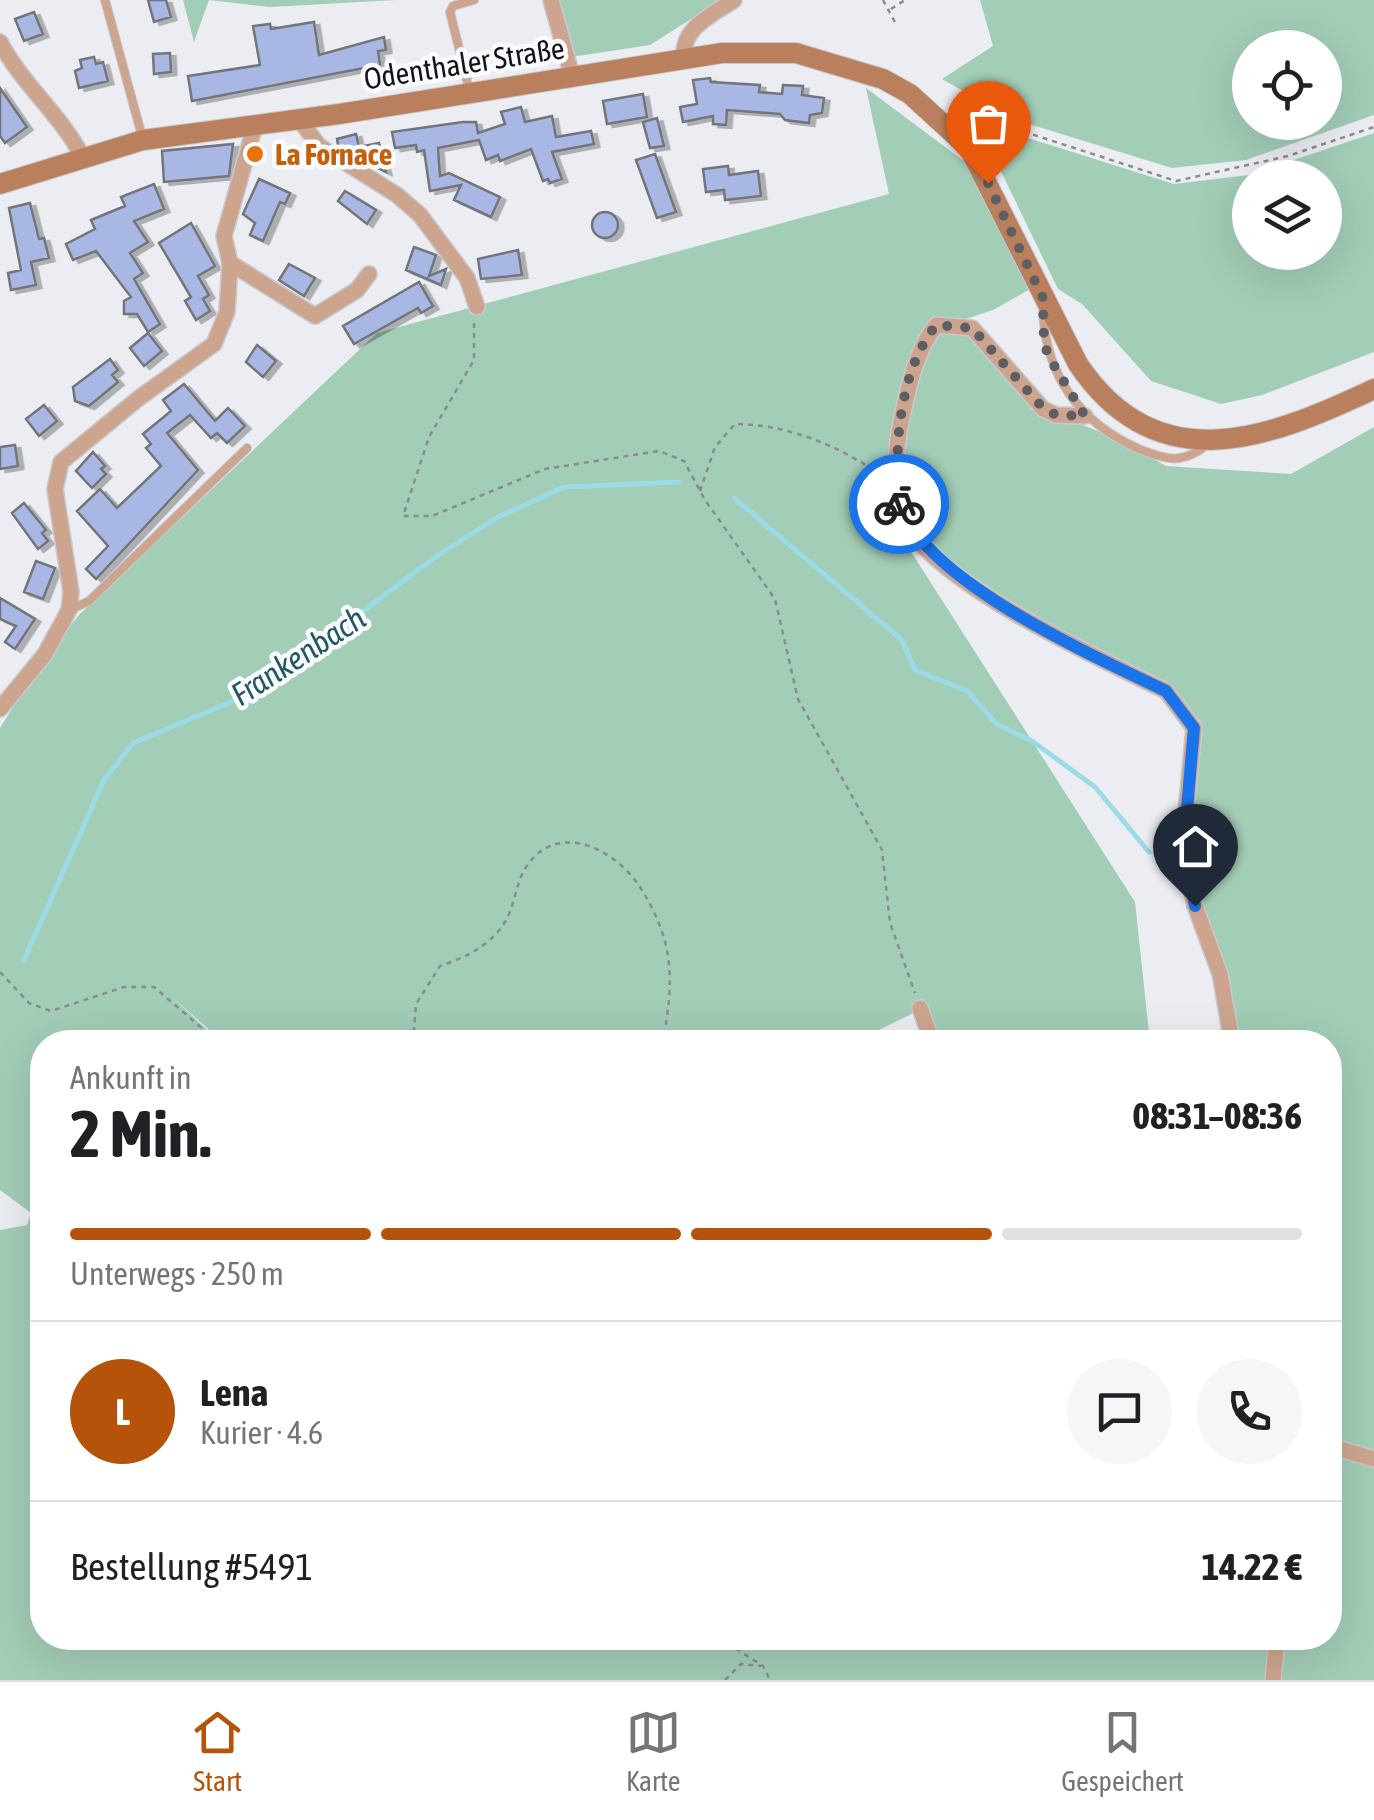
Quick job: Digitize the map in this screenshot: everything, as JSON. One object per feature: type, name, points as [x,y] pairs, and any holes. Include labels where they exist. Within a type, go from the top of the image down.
[{"type":"main road","name":"Odenthaler Straße","points":[[0,184],[143,140],[684,58],[754,51],[817,57],[869,72],[940,110],[969,148],[1078,364],[1110,400],[1156,428],[1212,440],[1278,431],[1374,389]]},
{"type":"street","points":[[551,0],[572,76]]},
{"type":"street","points":[[684,58],[684,41],[689,33],[734,0]]},
{"type":"street","points":[[0,42],[22,76],[69,129],[82,156]]},
{"type":"street","points":[[299,119],[320,146],[397,195],[420,215],[467,278],[476,307]]},
{"type":"street","points":[[0,708],[45,654],[69,610],[71,592],[55,489],[61,462],[138,398],[214,344],[227,312],[230,262],[224,236],[255,125]]},
{"type":"street","points":[[230,262],[315,316],[356,290],[369,274]]},
{"type":"street","points":[[1085,416],[1056,415],[1043,408],[972,328],[936,325],[926,338],[911,378],[900,426],[898,492],[908,528],[945,563],[998,602],[1054,635],[1166,691],[1185,712],[1194,728],[1184,844],[1195,906],[1220,974],[1230,1030]]},
{"type":"street","points":[[920,1008],[928,1030]]},
{"type":"street","points":[[1342,1450],[1374,1459]]},
{"type":"street","points":[[1273,1680],[1276,1650]]},
{"type":"lane","points":[[105,0],[143,140]]},
{"type":"lane","points":[[470,92],[450,12],[453,6],[474,0]]},
{"type":"lane","points":[[1043,298],[1044,344],[1070,397],[1085,416],[1115,438],[1165,460],[1187,459],[1212,440]]},
{"type":"lane","points":[[69,610],[90,602],[247,448]]},
{"type":"path","points":[[883,0],[898,26]]},
{"type":"path","points":[[890,10],[905,0]]},
{"type":"path","points":[[940,110],[963,122]]},
{"type":"path","points":[[940,110],[1176,181],[1288,156],[1374,127]]},
{"type":"path","points":[[476,307],[474,360],[428,437],[403,516],[432,516],[545,469],[659,451],[684,462],[775,599],[798,699],[882,850],[890,923],[920,1008]]},
{"type":"path","points":[[700,491],[715,447],[735,424],[763,424],[846,451],[898,492]]},
{"type":"path","points":[[415,1030],[416,1004],[440,966],[466,957],[504,924],[525,868],[538,854],[560,843],[586,843],[632,875],[667,943],[673,984],[666,1030]]},
{"type":"path","points":[[0,972],[29,1003],[52,1011],[124,988],[154,987],[204,1030]]},
{"type":"path","points":[[738,1650],[763,1666],[770,1680]]},
{"type":"path","points":[[725,1680],[741,1664],[763,1666]]},
{"type":"green space","points":[[183,0],[209,0],[194,42]]},
{"type":"green space","points":[[209,0],[396,0],[270,7]]},
{"type":"green space","points":[[556,0],[721,0],[650,45],[571,57]]},
{"type":"green space","points":[[980,0],[1374,0],[1374,115],[1342,126],[1342,30],[1232,30],[1232,140],[1303,140],[1246,160],[1172,168],[1013,119],[942,79],[993,46]]},
{"type":"green space","points":[[866,88],[976,170],[1032,288],[993,310],[926,332],[891,476],[877,465],[869,486],[1135,902],[1149,1030],[928,1030],[920,1010],[879,1030],[209,1030],[172,997],[207,1030],[30,1030],[30,1212],[0,1190],[0,728],[47,653],[80,614],[377,333],[889,194]]},
{"type":"green space","points":[[977,122],[1174,184],[1232,177],[1232,270],[1342,270],[1342,160],[1294,160],[1374,133],[1374,352],[1262,395],[1221,404],[1151,381],[1082,304],[1058,289]]},
{"type":"green space","points":[[954,325],[972,328],[1043,409],[1115,438],[1166,466],[1291,474],[1374,427],[1374,1460],[1342,1450],[1342,1030],[1231,1030],[1186,844],[1198,770],[1186,711],[998,602],[908,528],[896,476],[926,338]]},
{"type":"green space","points":[[30,1216],[30,1650],[1273,1650],[1270,1680],[0,1680],[0,1230],[27,1225]]},
{"type":"green space","points":[[1342,1455],[1374,1466],[1374,1680],[1275,1680],[1278,1650],[1342,1650]]},
{"type":"building","points":[[148,0],[166,0],[171,17],[154,22]]},
{"type":"building","points":[[34,12],[43,34],[24,41],[15,19]]},
{"type":"building","points":[[314,22],[319,55],[384,37],[386,50],[378,51],[380,65],[192,101],[188,76],[260,65],[253,26],[270,24],[271,29]]},
{"type":"building","points":[[170,53],[171,72],[154,74],[153,54]]},
{"type":"building","points":[[94,57],[96,64],[103,62],[108,81],[79,88],[75,71],[82,68],[80,60]]},
{"type":"building","points":[[710,78],[711,82],[760,85],[759,92],[782,94],[783,85],[803,86],[802,95],[824,98],[822,113],[810,115],[809,123],[785,120],[780,114],[727,110],[726,125],[713,124],[713,116],[683,122],[680,107],[697,104],[693,80]]},
{"type":"building","points":[[0,88],[27,127],[5,143],[0,136]]},
{"type":"building","points":[[643,94],[647,117],[607,124],[603,101]]},
{"type":"building","points":[[521,107],[525,122],[552,116],[556,137],[591,131],[594,144],[552,152],[562,179],[550,183],[548,179],[543,181],[531,149],[500,161],[498,155],[486,160],[479,140],[438,148],[440,176],[449,173],[500,197],[491,217],[454,200],[461,185],[430,191],[424,150],[417,152],[416,145],[395,148],[392,132],[476,122],[478,133],[505,124],[501,112]]},
{"type":"building","points":[[657,118],[664,146],[650,148],[643,122]]},
{"type":"building","points":[[356,134],[359,147],[379,143],[386,172],[362,160],[360,150],[350,152],[338,145],[337,139]]},
{"type":"building","points":[[233,144],[229,176],[164,182],[162,151]]},
{"type":"building","points":[[655,154],[676,212],[657,218],[636,160]]},
{"type":"building","points":[[728,166],[729,175],[758,171],[761,196],[725,200],[724,190],[706,192],[703,169]]},
{"type":"building","points":[[259,179],[290,193],[285,204],[280,202],[263,241],[250,235],[255,223],[243,214]]},
{"type":"building","points":[[154,184],[164,209],[134,221],[148,242],[130,253],[143,273],[134,279],[160,324],[148,332],[137,314],[124,314],[124,301],[131,297],[96,251],[73,260],[66,244],[95,229],[91,220],[125,206],[121,197]]},
{"type":"building","points":[[345,191],[376,210],[367,224],[338,201]]},
{"type":"building","points":[[30,203],[39,239],[44,238],[49,258],[31,262],[36,285],[11,290],[8,273],[21,270],[9,208]]},
{"type":"building","points":[[605,212],[614,216],[618,225],[614,234],[605,238],[596,234],[592,225],[596,216]]},
{"type":"building","points":[[191,223],[215,266],[198,276],[209,295],[203,299],[210,311],[196,320],[185,301],[191,297],[159,243]]},
{"type":"building","points":[[414,247],[436,255],[429,276],[446,269],[441,285],[406,270]]},
{"type":"building","points":[[518,250],[522,275],[481,279],[478,259]]},
{"type":"building","points":[[289,264],[315,278],[304,296],[279,280]]},
{"type":"building","points":[[419,282],[433,306],[421,313],[418,308],[354,344],[343,326]]},
{"type":"building","points":[[148,333],[162,351],[144,366],[130,348]]},
{"type":"building","points":[[257,345],[276,361],[263,377],[246,362]]},
{"type":"building","points":[[110,359],[118,370],[112,375],[118,382],[89,406],[75,401],[73,387]]},
{"type":"building","points":[[184,384],[215,421],[228,408],[245,426],[227,443],[217,433],[211,438],[190,415],[167,433],[198,470],[96,579],[86,569],[108,546],[77,511],[100,489],[117,508],[161,466],[146,448],[151,444],[143,434],[171,411],[163,400]]},
{"type":"building","points":[[44,405],[57,421],[39,436],[26,419]]},
{"type":"building","points":[[15,445],[18,466],[0,469],[0,447]]},
{"type":"building","points":[[93,452],[105,466],[101,469],[106,474],[92,488],[76,471]]},
{"type":"building","points":[[24,503],[46,530],[42,533],[48,541],[38,549],[12,513]]},
{"type":"building","points":[[36,561],[55,568],[43,599],[24,592]]},
{"type":"building","points":[[0,598],[35,619],[15,649],[5,642],[16,626],[0,619]]},
{"type":"waterway","name":"Frankenbach","points":[[24,960],[104,780],[133,743],[255,692],[434,558],[498,517],[564,487],[679,482]]},
{"type":"waterway","name":"Frankenbach","points":[[734,498],[902,640],[915,670],[967,691],[997,724],[1032,741],[1095,787],[1149,852]]},
{"type":"way so far","points":[[899,504],[896,476],[900,426],[911,378],[926,338],[936,325],[972,328],[1043,408],[1056,415],[1085,416],[1050,359],[1044,344],[1043,298],[988,183]]},
{"type":"place","name":"La Fornace","points":[[255,154]]},
{"type":"route","points":[[899,504],[908,528],[926,548],[998,602],[1166,691],[1185,712],[1194,728],[1184,844],[1195,906]]}]
